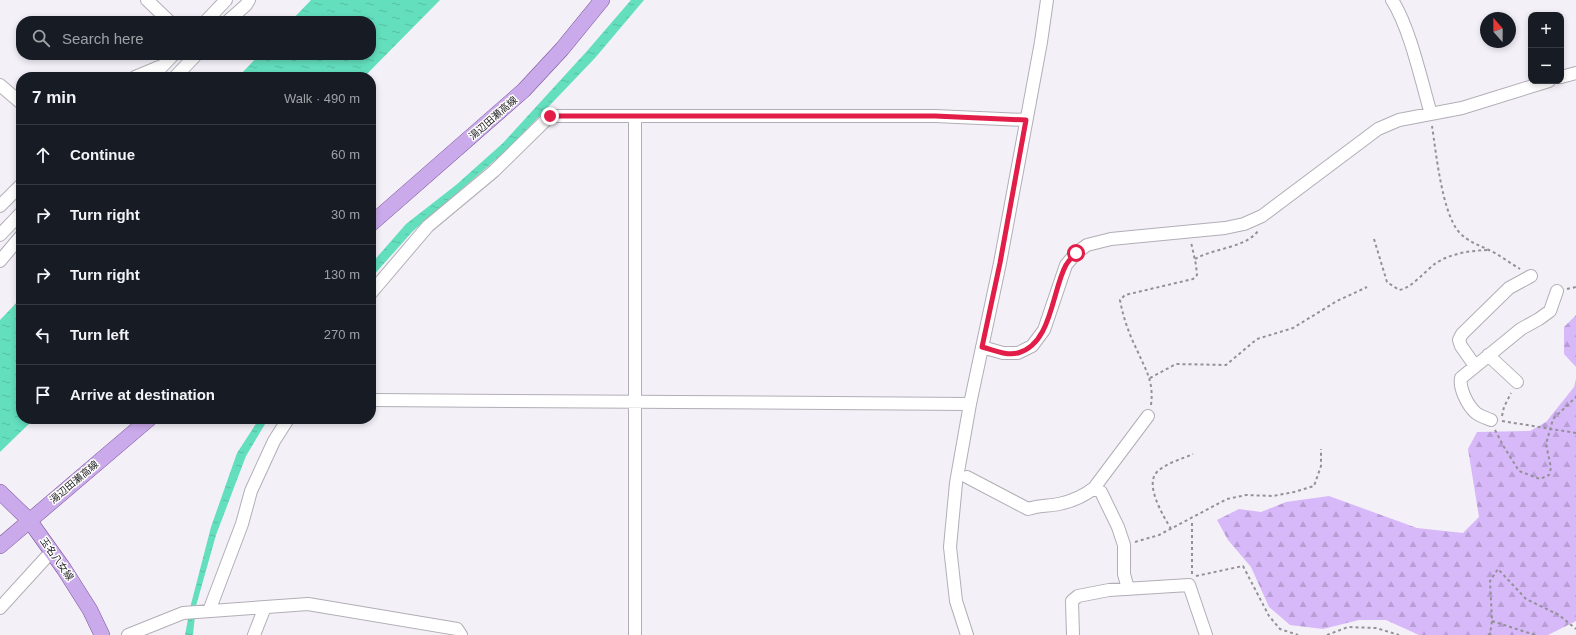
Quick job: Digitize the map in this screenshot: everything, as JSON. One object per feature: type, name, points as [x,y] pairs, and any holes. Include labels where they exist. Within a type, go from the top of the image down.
[{"type":"main road","name":"湯辺田瀬高線","points":[[376,220],[524,90],[562,49],[602,0]]},
{"type":"main road","name":"湯辺田瀬高線","points":[[0,546],[24,515],[142,424]]},
{"type":"main road","name":"玉名八女線","points":[[0,492],[24,515],[64,569],[90,610],[102,635]]},
{"type":"street","points":[[147,0],[164,16]]},
{"type":"street","points":[[210,16],[218,5],[226,0]]},
{"type":"street","points":[[234,16],[246,5],[249,0]]},
{"type":"street","points":[[967,635],[956,601],[950,547],[956,483],[970,404],[1000,263],[1042,42],[1048,0]]},
{"type":"street","points":[[1392,0],[1398,10],[1410,44],[1431,114]]},
{"type":"street","points":[[157,72],[168,60]]},
{"type":"street","points":[[180,72],[191,60]]},
{"type":"street","points":[[148,72],[163,66]]},
{"type":"street","points":[[1564,76],[1576,72]]},
{"type":"street","points":[[982,347],[1003,353],[1018,353],[1032,346],[1044,330],[1066,265],[1076,253],[1087,245],[1111,239],[1225,228],[1244,224],[1262,216],[1378,129],[1399,120],[1462,108],[1539,84]]},
{"type":"street","points":[[0,85],[16,99]]},
{"type":"street","points":[[376,287],[428,226],[494,171],[550,116],[935,116],[1026,120]]},
{"type":"street","points":[[635,116],[635,635]]},
{"type":"street","points":[[1,202],[16,189]]},
{"type":"street","points":[[0,235],[16,218]]},
{"type":"street","points":[[0,261],[16,242]]},
{"type":"street","points":[[1475,366],[1461,346],[1459,340],[1462,334],[1509,288],[1531,276]]},
{"type":"street","points":[[1497,423],[1477,414],[1466,398],[1460,382],[1461,378],[1521,329],[1550,311],[1557,291]]},
{"type":"street","points":[[1488,355],[1517,382]]},
{"type":"street","points":[[376,400],[636,403],[970,404]]},
{"type":"street","points":[[967,477],[1028,509],[1037,506],[1058,504],[1084,496],[1094,488],[1148,416]]},
{"type":"street","points":[[204,611],[242,524],[251,491],[274,441],[285,424]]},
{"type":"street","points":[[1094,488],[1101,492],[1118,527],[1124,545],[1124,574],[1128,589]]},
{"type":"street","points":[[0,608],[51,552]]},
{"type":"street","points":[[1073,635],[1072,601],[1078,596],[1109,590],[1190,581],[1206,635]]},
{"type":"street","points":[[128,635],[184,612],[308,604],[456,629],[461,635]]},
{"type":"street","points":[[254,635],[265,607]]},
{"type":"path","points":[[1431,114],[1441,183],[1450,216],[1459,232],[1474,244],[1488,250],[1531,276]]},
{"type":"path","points":[[1195,259],[1253,238],[1260,229],[1262,216]]},
{"type":"path","points":[[1148,416],[1152,404],[1150,378],[1123,315],[1120,300],[1124,295],[1193,279],[1197,275],[1195,259],[1188,231]]},
{"type":"path","points":[[1374,239],[1387,282],[1399,290],[1406,289],[1436,263],[1446,258],[1464,251],[1488,250]]},
{"type":"path","points":[[1150,378],[1176,364],[1226,365],[1257,339],[1293,328],[1337,301],[1367,287]]},
{"type":"path","points":[[1517,382],[1497,423],[1498,435],[1519,471],[1540,479],[1549,475],[1551,468],[1546,444],[1553,419],[1576,397]]},
{"type":"path","points":[[1497,423],[1576,433]]},
{"type":"path","points":[[1497,423],[1498,435]]},
{"type":"path","points":[[1124,545],[1159,535],[1227,499],[1246,495],[1273,496],[1314,486],[1321,466],[1320,449]]},
{"type":"path","points":[[1172,529],[1160,510],[1155,498],[1153,480],[1156,473],[1164,467],[1193,454]]},
{"type":"path","points":[[1192,523],[1190,581],[1243,566],[1269,616],[1280,629],[1298,635]]},
{"type":"path","points":[[1488,635],[1490,634],[1492,622],[1490,581],[1498,570],[1526,599],[1559,615],[1576,629]]},
{"type":"path","points":[[1492,622],[1535,635]]},
{"type":"path","points":[[1327,635],[1348,627],[1376,628],[1399,635]]},
{"type":"green space","points":[[1576,315],[1576,367],[1564,354],[1564,327]]},
{"type":"green space","points":[[1576,379],[1576,621],[1548,635],[1419,635],[1386,620],[1359,620],[1323,629],[1290,625],[1269,607],[1251,567],[1228,540],[1217,520],[1239,509],[1261,512],[1286,502],[1329,496],[1417,528],[1463,533],[1479,517],[1468,449],[1477,432],[1530,431],[1546,422],[1574,387]]},
{"type":"water","points":[[311,0],[440,0],[369,72],[243,72],[254,60],[376,60],[376,16],[296,16]]},
{"type":"water","points":[[631,0],[644,0],[595,58],[508,149],[413,231],[376,272],[376,258],[406,224],[456,185],[503,143],[587,51]]},
{"type":"water","points":[[16,303],[16,424],[29,424],[0,452],[0,320]]},
{"type":"water","points":[[256,424],[265,424],[246,456],[216,535],[196,606],[193,635],[185,635],[190,608],[211,527],[237,453]]},
{"type":"route","points":[[550,116],[935,116],[1026,120],[1000,263],[982,347],[1003,353],[1018,353],[1032,346],[1044,330],[1066,265],[1076,253]]}]
